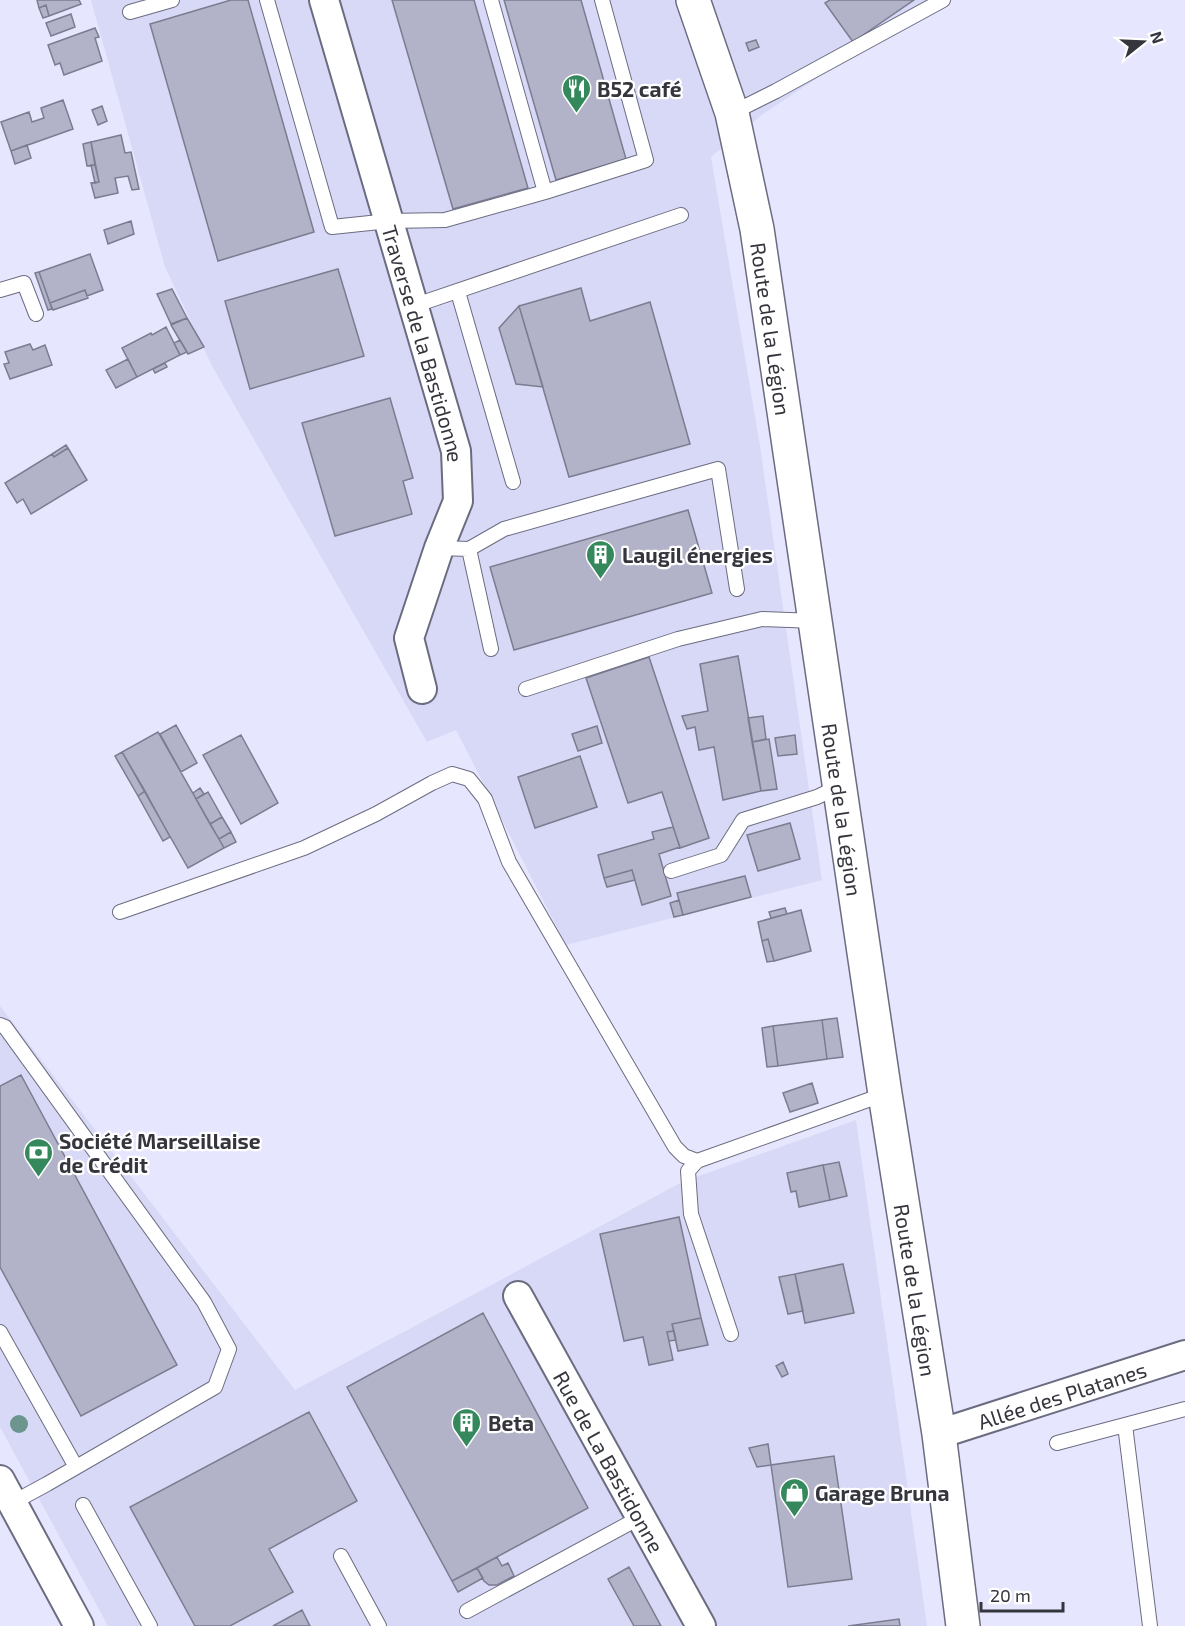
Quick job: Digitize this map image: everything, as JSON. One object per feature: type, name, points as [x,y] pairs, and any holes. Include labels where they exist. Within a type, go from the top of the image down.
[{"type":"main road","name":"Route de la Légion","points":[[693,0],[732,113],[758,229],[885,1094],[939,1434],[963,1626]]},
{"type":"street","name":"Traverse de la Bastidonne","points":[[324,0],[456,451],[458,501],[439,548],[409,638],[422,689]]},
{"type":"street","name":"Rue de La Bastidonne","points":[[518,1296],[701,1626]]},
{"type":"street","name":"Allée des Platanes","points":[[939,1434],[1185,1355]]},
{"type":"street","points":[[6,1492],[79,1626]]},
{"type":"lane","points":[[130,12],[172,0]]},
{"type":"lane","points":[[267,0],[332,226],[389,221],[445,220],[646,160],[602,0]]},
{"type":"lane","points":[[491,0],[545,192]]},
{"type":"lane","points":[[732,113],[943,0]]},
{"type":"lane","points":[[413,306],[681,215]]},
{"type":"lane","points":[[0,290],[24,283],[36,314]]},
{"type":"lane","points":[[458,292],[513,482]]},
{"type":"lane","points":[[439,548],[469,549],[504,529],[718,469],[737,589]]},
{"type":"lane","points":[[469,549],[491,649]]},
{"type":"lane","points":[[526,688],[678,639],[762,619],[816,621]]},
{"type":"lane","points":[[120,912],[304,848],[452,774],[470,780],[485,799],[509,862],[675,1147],[684,1156],[697,1161]]},
{"type":"lane","points":[[671,871],[720,855],[742,820],[817,797],[840,786]]},
{"type":"lane","points":[[0,1026],[5,1028],[204,1302],[229,1349],[215,1387],[76,1467],[6,1492]]},
{"type":"lane","points":[[731,1334],[691,1214],[688,1171],[697,1161],[885,1094]]},
{"type":"lane","points":[[0,1332],[76,1467]]},
{"type":"lane","points":[[1057,1443],[1185,1410]]},
{"type":"lane","points":[[1125,1425],[1150,1626]]},
{"type":"lane","points":[[83,1505],[150,1626]]},
{"type":"lane","points":[[467,1611],[641,1517]]},
{"type":"lane","points":[[341,1556],[379,1626]]},
{"type":"shaded area","points":[[91,0],[935,0],[763,114],[711,157],[760,446],[822,880],[566,945],[456,730],[427,742],[212,366],[165,267]]},
{"type":"shaded area","points":[[0,1006],[295,1390],[682,1182],[856,1120],[927,1626],[108,1626],[0,1427]]},
{"type":"building","points":[[37,0],[79,0],[81,4],[49,16],[46,5],[39,8]]},
{"type":"building","points":[[231,0],[248,0],[314,232],[218,261],[150,24]]},
{"type":"building","points":[[392,0],[474,0],[528,188],[453,209]]},
{"type":"building","points":[[504,0],[581,0],[626,159],[556,180]]},
{"type":"building","points":[[830,0],[914,0],[853,42],[825,3]]},
{"type":"building","points":[[46,5],[49,16],[43,18],[39,8]]},
{"type":"building","points":[[71,14],[75,27],[51,36],[46,23]]},
{"type":"building","points":[[95,28],[99,37],[95,38],[102,61],[64,75],[60,63],[55,65],[48,45]]},
{"type":"building","points":[[756,40],[759,47],[749,51],[746,43]]},
{"type":"building","points":[[63,100],[73,129],[11,151],[1,122],[29,112],[32,122],[44,118],[41,108]]},
{"type":"building","points":[[102,106],[107,121],[98,125],[92,110]]},
{"type":"building","points":[[121,135],[125,153],[131,152],[139,189],[132,190],[128,176],[115,178],[118,193],[95,198],[91,183],[99,182],[91,142]]},
{"type":"building","points":[[91,142],[95,165],[87,166],[83,144]]},
{"type":"building","points":[[27,145],[31,158],[15,164],[11,151]]},
{"type":"building","points":[[91,165],[95,165],[99,182],[95,183]]},
{"type":"building","points":[[131,221],[134,234],[108,244],[104,230]]},
{"type":"building","points":[[90,254],[103,290],[87,296],[85,290],[50,303],[39,272]]},
{"type":"building","points":[[338,269],[364,356],[250,389],[225,301]]},
{"type":"building","points":[[39,272],[52,309],[48,310],[35,273]]},
{"type":"building","points":[[581,288],[590,321],[650,302],[690,444],[569,477],[519,306]]},
{"type":"building","points":[[172,289],[187,318],[171,324],[157,294]]},
{"type":"building","points":[[85,290],[88,298],[53,310],[50,303]]},
{"type":"building","points":[[519,306],[543,387],[516,384],[499,328]]},
{"type":"building","points":[[187,318],[204,347],[188,354],[171,325]]},
{"type":"building","points":[[166,327],[180,355],[137,377],[122,348]]},
{"type":"building","points":[[180,340],[187,352],[180,355],[174,343]]},
{"type":"building","points":[[30,344],[33,350],[45,345],[52,365],[10,379],[4,364],[9,363],[5,352]]},
{"type":"building","points":[[128,359],[137,377],[116,388],[106,370]]},
{"type":"building","points":[[165,363],[167,367],[155,373],[153,369]]},
{"type":"building","points":[[390,398],[413,478],[403,481],[412,514],[335,536],[302,423]]},
{"type":"building","points":[[66,445],[68,448],[54,457],[52,454]]},
{"type":"building","points":[[68,448],[87,480],[31,514],[23,499],[17,503],[5,483],[52,454],[54,457]]},
{"type":"building","name":"Laugil énergies","points":[[688,510],[712,593],[514,650],[490,567]]},
{"type":"building","points":[[738,656],[761,791],[723,800],[714,747],[699,750],[695,727],[687,729],[682,716],[708,711],[700,664]]},
{"type":"building","points":[[649,657],[709,838],[680,848],[662,792],[628,803],[586,678]]},
{"type":"building","points":[[763,716],[766,739],[752,742],[748,718]]},
{"type":"building","points":[[176,725],[197,763],[181,772],[160,734]]},
{"type":"building","points":[[597,726],[602,743],[578,751],[572,734]]},
{"type":"building","points":[[158,732],[224,848],[188,868],[122,752]]},
{"type":"building","points":[[241,735],[278,803],[241,824],[203,755]]},
{"type":"building","points":[[795,735],[797,754],[778,756],[775,738]]},
{"type":"building","points":[[769,739],[777,789],[761,791],[752,742]]},
{"type":"building","points":[[122,752],[145,791],[138,796],[115,756]]},
{"type":"building","points":[[580,756],[597,807],[535,828],[518,777]]},
{"type":"building","points":[[200,788],[204,794],[196,799],[193,793]]},
{"type":"building","points":[[145,791],[170,837],[163,841],[138,796]]},
{"type":"building","points":[[208,792],[222,817],[210,824],[196,799]]},
{"type":"building","points":[[222,817],[231,832],[219,839],[210,824]]},
{"type":"building","points":[[790,823],[800,859],[758,871],[747,835]]},
{"type":"building","points":[[673,827],[680,847],[659,854],[671,896],[642,905],[632,870],[604,878],[598,855],[654,839],[652,832]]},
{"type":"building","points":[[231,832],[236,842],[224,848],[219,839]]},
{"type":"building","points":[[632,870],[635,880],[607,887],[604,878]]},
{"type":"building","points":[[745,876],[751,897],[683,915],[677,893]]},
{"type":"building","points":[[679,900],[683,915],[674,917],[670,903]]},
{"type":"building","points":[[785,908],[787,914],[771,918],[769,912]]},
{"type":"building","points":[[801,910],[811,951],[774,961],[768,939],[762,941],[758,922]]},
{"type":"building","points":[[768,939],[774,961],[767,962],[762,941]]},
{"type":"building","points":[[837,1018],[843,1057],[827,1059],[822,1020]]},
{"type":"building","points":[[822,1020],[827,1059],[778,1066],[773,1026]]},
{"type":"building","points":[[773,1026],[778,1066],[767,1067],[762,1028]]},
{"type":"building","name":"Société Marseillaise de Crédit","points":[[21,1075],[177,1365],[81,1416],[0,1267],[0,1086]]},
{"type":"building","points":[[812,1083],[818,1103],[790,1112],[783,1093]]},
{"type":"building","points":[[839,1162],[847,1196],[830,1200],[823,1165]]},
{"type":"building","points":[[823,1165],[830,1200],[799,1207],[796,1191],[791,1192],[787,1173]]},
{"type":"building","points":[[679,1217],[701,1318],[672,1324],[674,1331],[667,1332],[673,1360],[649,1365],[643,1337],[624,1341],[600,1234]]},
{"type":"building","points":[[843,1264],[854,1313],[805,1323],[795,1274]]},
{"type":"building","points":[[795,1274],[803,1311],[788,1314],[779,1277]]},
{"type":"building","name":"Beta","points":[[483,1313],[588,1508],[452,1581],[347,1387]]},
{"type":"building","points":[[701,1318],[708,1345],[678,1351],[672,1324]]},
{"type":"building","points":[[674,1331],[676,1340],[669,1341],[667,1332]]},
{"type":"building","points":[[783,1362],[788,1374],[782,1377],[776,1366]]},
{"type":"building","points":[[309,1412],[357,1501],[269,1549],[293,1592],[230,1626],[195,1626],[130,1507]]},
{"type":"building","points":[[768,1444],[771,1465],[757,1467],[749,1448]]},
{"type":"building","points":[[834,1456],[852,1579],[788,1587],[771,1465]]},
{"type":"building","points":[[497,1557],[502,1566],[508,1563],[514,1576],[497,1585],[489,1585],[477,1568]]},
{"type":"building","points":[[629,1567],[661,1626],[634,1626],[608,1579]]},
{"type":"building","points":[[477,1568],[483,1578],[458,1592],[452,1581]]},
{"type":"building","points":[[302,1610],[310,1626],[273,1626]]},
{"type":"building","points":[[899,1619],[900,1626],[848,1626]]},
{"type":"place","name":"B52 café","points":[[576,114]]},
{"type":"place","name":"Laugil énergies","points":[[601,580]]},
{"type":"place","name":"Société Marseillaise de Crédit","points":[[38,1178]]},
{"type":"place","name":"Beta","points":[[467,1448]]},
{"type":"place","name":"Garage Bruna","points":[[794,1518]]}]
